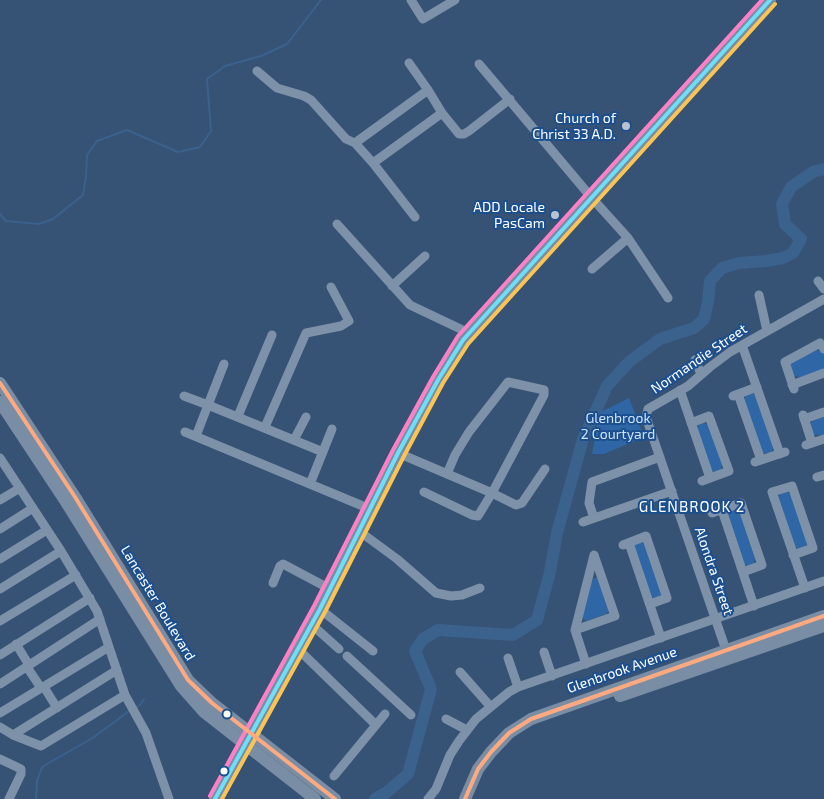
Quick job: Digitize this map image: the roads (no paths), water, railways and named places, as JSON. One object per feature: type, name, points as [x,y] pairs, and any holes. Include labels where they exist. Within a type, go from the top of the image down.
[{"type":"main road","points":[[215,799],[320,609],[398,453],[438,380],[463,341],[770,0]]},
{"type":"main road","name":"Lancaster Boulevard","points":[[0,383],[75,497],[188,680],[315,799]]},
{"type":"main road","name":"Lancaster Boulevard","points":[[0,402],[66,502],[180,686],[204,712],[249,739],[335,799]]},
{"type":"main road","name":"Glenbrook Avenue","points":[[465,799],[478,769],[491,752],[509,733],[531,719],[824,616]]},
{"type":"main road","name":"Glenbrook Avenue","points":[[474,799],[485,773],[504,750],[522,734],[540,724],[824,626]]},
{"type":"street","points":[[411,0],[423,19],[455,0]]},
{"type":"street","points":[[409,63],[442,113],[459,134],[464,134],[510,99]]},
{"type":"street","points":[[479,64],[628,238],[668,298]]},
{"type":"street","points":[[257,71],[277,88],[311,100],[346,139],[355,143],[373,163],[415,217]]},
{"type":"street","points":[[355,143],[428,90]]},
{"type":"street","points":[[373,163],[442,113]]},
{"type":"street","points":[[337,224],[410,305],[463,341]]},
{"type":"street","points":[[592,269],[628,238]]},
{"type":"street","points":[[392,286],[425,256]]},
{"type":"street","points":[[818,281],[824,290]]},
{"type":"street","points":[[264,427],[306,333],[341,326],[349,321],[331,288]]},
{"type":"street","points":[[759,295],[767,332]]},
{"type":"street","name":"Normandie Street","points":[[646,417],[648,409],[688,386],[719,359],[824,299]]},
{"type":"street","points":[[238,416],[272,335]]},
{"type":"street","points":[[824,349],[820,343],[785,362],[793,387],[824,373]]},
{"type":"street","points":[[742,345],[783,453],[758,461],[736,395],[757,387]]},
{"type":"street","points":[[695,360],[701,374]]},
{"type":"street","points":[[196,436],[224,364]]},
{"type":"street","points":[[424,492],[472,515],[478,516],[544,395],[545,393],[542,389],[508,382],[469,432],[455,455],[447,474]]},
{"type":"street","points":[[680,390],[706,479],[729,471],[709,416],[691,423]]},
{"type":"street","points":[[184,396],[238,416],[323,452]]},
{"type":"street","points":[[824,412],[804,417],[809,444],[824,439]]},
{"type":"street","points":[[294,440],[306,417]]},
{"type":"street","name":"Alondra Street","points":[[646,417],[726,650]]},
{"type":"street","points":[[310,484],[332,430]]},
{"type":"street","points":[[185,432],[370,509]]},
{"type":"street","points":[[398,453],[516,505],[522,503],[545,469]]},
{"type":"street","points":[[594,518],[589,503],[592,482],[660,457]]},
{"type":"street","points":[[1,463],[61,550],[90,598],[100,619],[125,695],[146,733],[169,799]]},
{"type":"street","points":[[793,555],[813,548],[792,486],[772,492],[793,555],[805,588]]},
{"type":"street","points":[[0,500],[20,488]]},
{"type":"street","points":[[584,522],[672,491]]},
{"type":"street","points":[[712,513],[741,503],[762,565],[743,572]]},
{"type":"street","points":[[0,529],[33,508]]},
{"type":"street","points":[[722,510],[754,606]]},
{"type":"street","points":[[0,559],[47,530]]},
{"type":"street","points":[[359,531],[436,593],[451,596],[462,595],[480,588]]},
{"type":"street","points":[[650,604],[668,598],[646,536],[626,544],[650,604],[661,638]]},
{"type":"street","points":[[0,589],[61,550]]},
{"type":"street","points":[[575,630],[615,616],[594,555],[575,630],[586,664]]},
{"type":"street","points":[[273,583],[280,566],[283,564],[330,588]]},
{"type":"street","points":[[0,621],[76,575]]},
{"type":"street","points":[[428,799],[436,789],[450,755],[467,730],[490,706],[518,688],[824,581]]},
{"type":"street","points":[[0,654],[90,598]]},
{"type":"street","points":[[320,609],[373,651]]},
{"type":"street","points":[[0,684],[100,619]]},
{"type":"street","points":[[311,624],[339,649]]},
{"type":"street","points":[[16,644],[28,666],[57,708]]},
{"type":"street","points":[[0,713],[109,647]]},
{"type":"street","points":[[298,649],[376,725]]},
{"type":"street","points":[[544,652],[552,676]]},
{"type":"street","points":[[346,656],[411,715]]},
{"type":"street","points":[[508,658],[518,688]]},
{"type":"street","points":[[13,735],[117,670]]},
{"type":"street","points":[[460,672],[490,706]]},
{"type":"street","points":[[0,727],[13,735],[41,746],[125,695]]},
{"type":"street","points":[[334,776],[385,714]]},
{"type":"street","points":[[446,719],[467,730]]},
{"type":"street","points":[[3,763],[21,769],[21,774],[9,799]]},
{"type":"waterway","points":[[0,214],[6,221],[39,224],[53,219],[83,195],[87,155],[97,141],[127,130],[178,152],[200,147],[211,131],[207,79],[225,66],[261,56],[287,44],[321,0]]},
{"type":"waterway","points":[[375,799],[387,792],[408,774],[431,689],[415,651],[423,639],[438,630],[513,635],[537,620],[550,572],[557,533],[583,439],[607,386],[629,362],[660,339],[694,328],[704,319],[710,281],[722,268],[739,263],[783,258],[793,253],[801,239],[785,224],[782,204],[791,187],[813,172],[824,169]]},
{"type":"waterway","points":[[135,708],[144,699]]},
{"type":"waterway","points":[[36,799],[37,781],[42,767],[94,737],[129,711]]},
{"type":"place","name":"Church of Christ 33 A.D.","points":[[626,126]]},
{"type":"place","name":"ADD Locale PasCam","points":[[555,215]]},
{"type":"district","name":"GLENBROOK 2","points":[[692,507]]},
{"type":"park label","name":"Glenbrook 2 Courtyard","points":[[618,426]]}]
